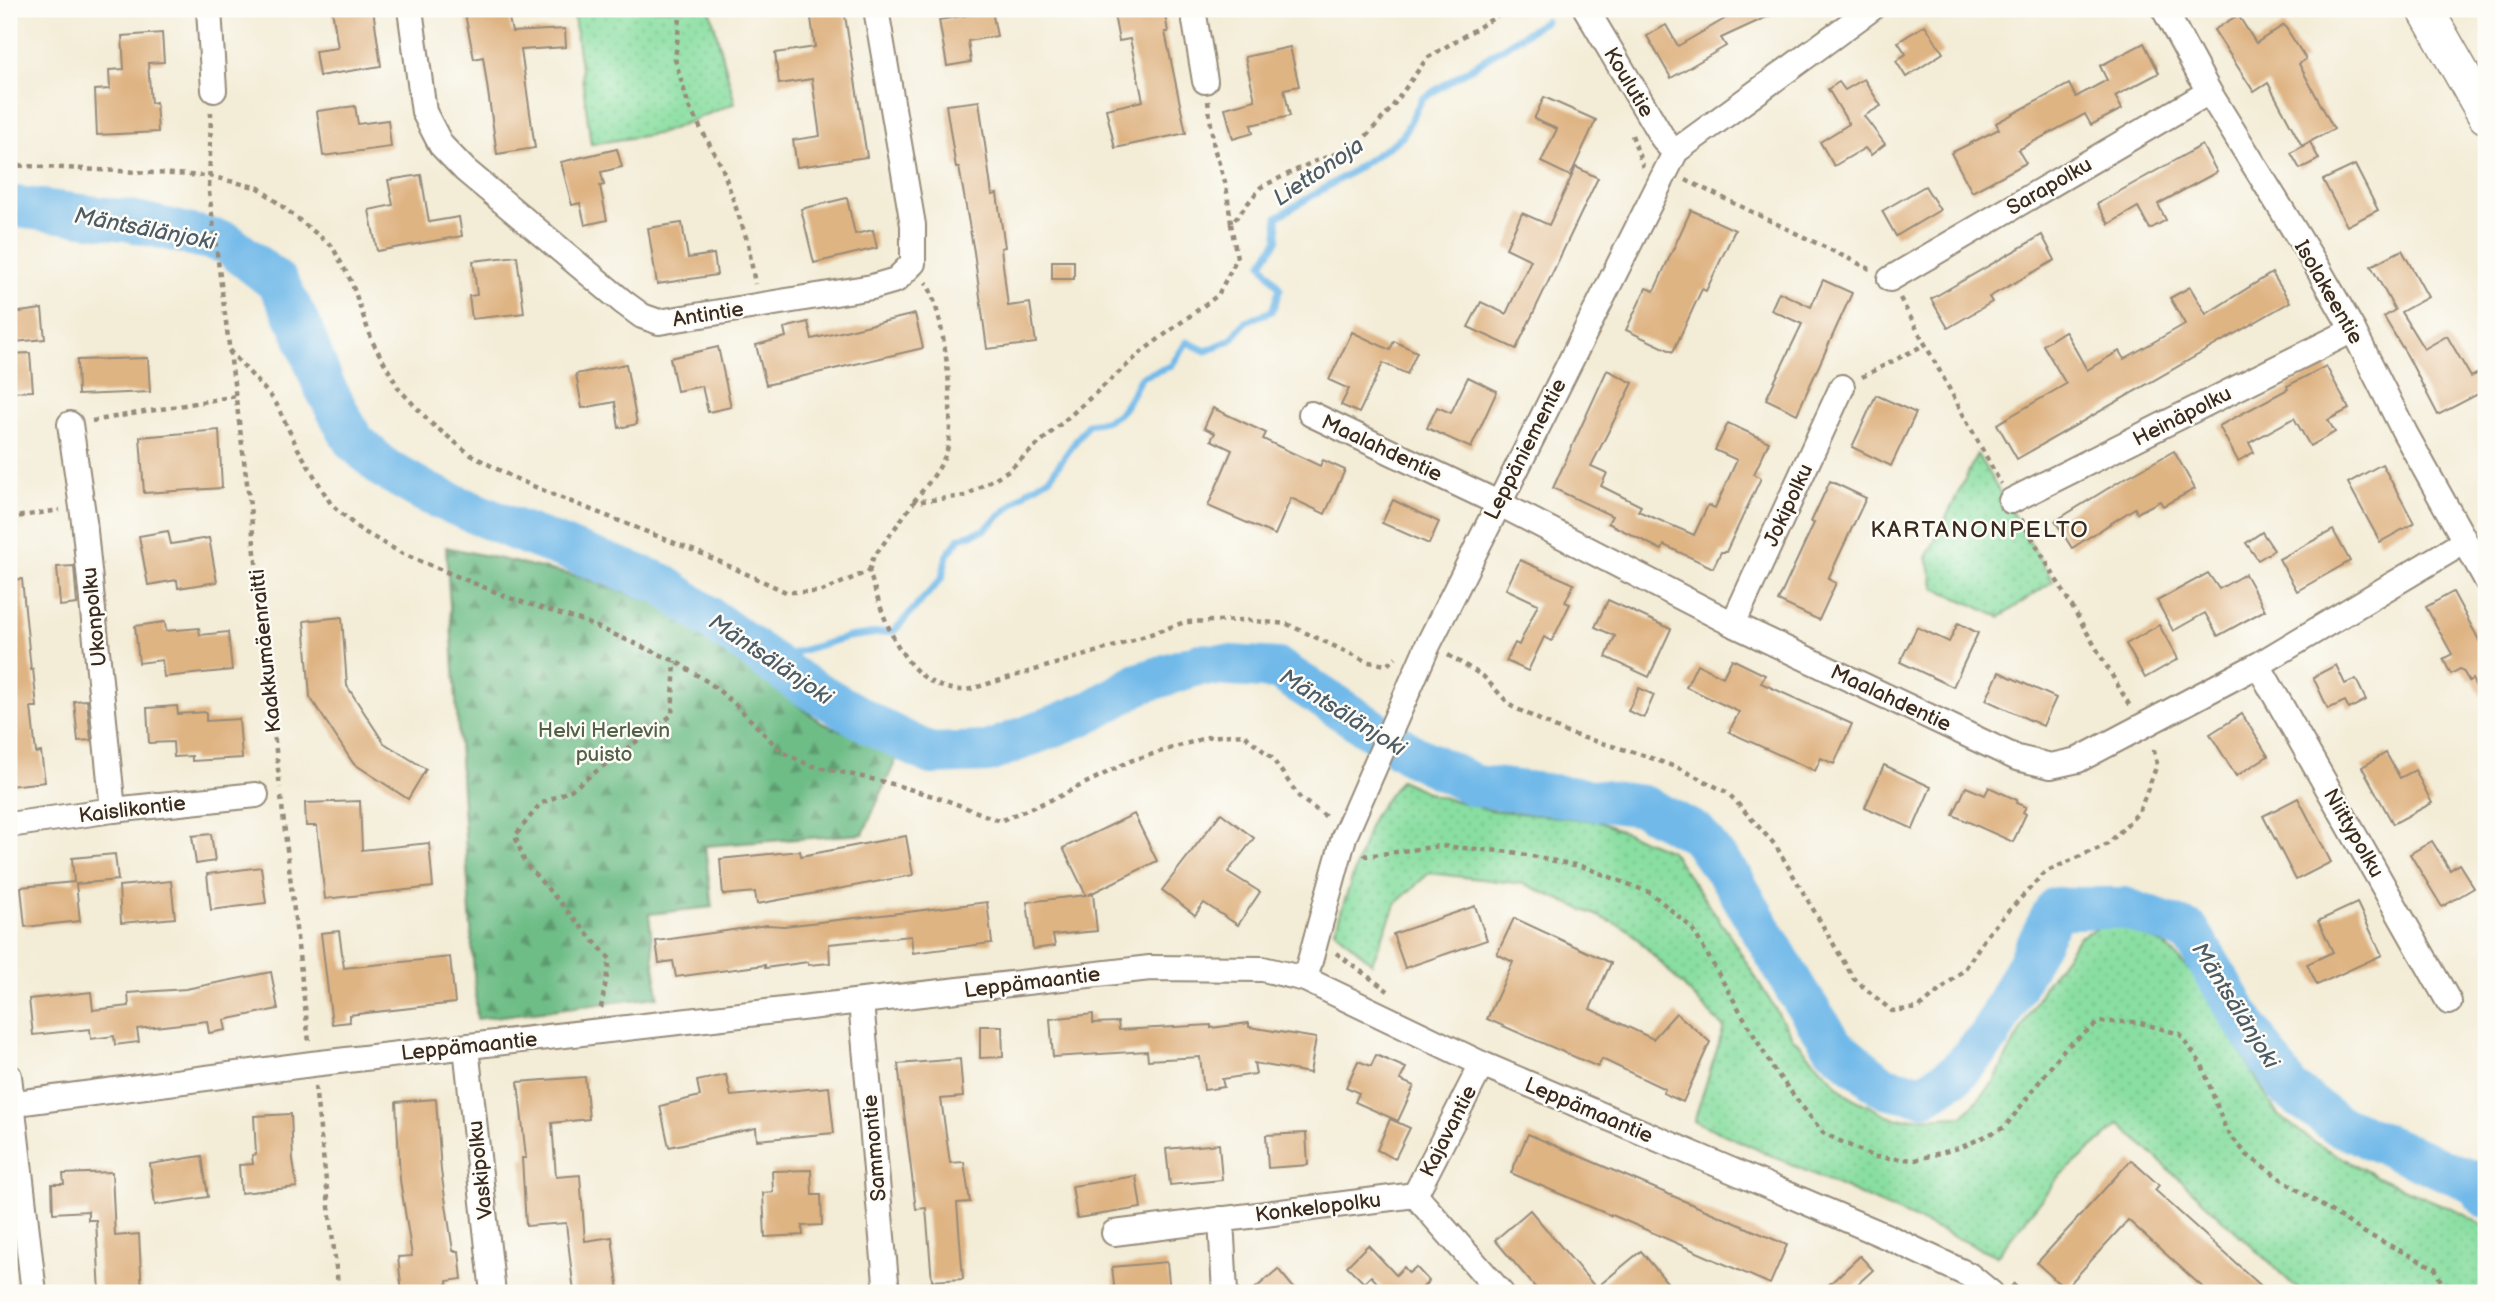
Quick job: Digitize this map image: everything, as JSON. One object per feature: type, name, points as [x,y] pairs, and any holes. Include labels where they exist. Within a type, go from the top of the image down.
[{"type":"main road","points":[[2425,9],[2486,116]]},
{"type":"street","points":[[209,9],[214,90]]},
{"type":"street","name":"Antintie","points":[[410,9],[424,111],[441,145],[465,170],[642,316],[659,322],[872,287],[896,280],[913,263]]},
{"type":"street","points":[[876,9],[913,225],[913,263]]},
{"type":"street","points":[[1193,9],[1205,80]]},
{"type":"street","name":"Koulutie","points":[[1586,9],[1662,137],[1676,151]]},
{"type":"street","name":"Leppäniementie","points":[[1305,979],[1344,837],[1360,798],[1429,645],[1498,503],[1676,151],[1871,9]]},
{"type":"street","name":"Isolakeentie","points":[[2164,9],[2209,92],[2353,330],[2486,579]]},
{"type":"street","name":"Sarapolku","points":[[1890,279],[2209,92]]},
{"type":"street","name":"Heinäpolku","points":[[2011,501],[2353,330]]},
{"type":"street","name":"Jokipolku","points":[[1733,624],[1842,387]]},
{"type":"street","name":"Maalahdentie","points":[[1311,414],[1498,503],[1733,624],[2017,758],[2051,766],[2078,760],[2258,665],[2465,542]]},
{"type":"street","name":"Ukonpolku","points":[[70,424],[82,507],[113,810]]},
{"type":"street","name":"Niittypolku","points":[[2258,665],[2449,1002]]},
{"type":"street","name":"Kaislikontie","points":[[9,825],[113,810],[256,795]]},
{"type":"street","name":"Leppämaantie","points":[[11,1104],[312,1064],[1150,968],[1264,969],[1305,979],[1482,1064],[1888,1237],[1969,1275],[1991,1293]]},
{"type":"street","name":"Sammontie","points":[[861,1002],[887,1293]]},
{"type":"street","name":"Vaskipolku","points":[[466,1047],[493,1293]]},
{"type":"street","name":"Kajavantie","points":[[1482,1064],[1415,1195],[1500,1293]]},
{"type":"street","points":[[9,1076],[34,1293]]},
{"type":"street","name":"Konkelopolku","points":[[1114,1233],[1415,1195]]},
{"type":"street","points":[[1221,1219],[1225,1293]]},
{"type":"path","points":[[681,9],[675,59],[689,107],[722,167],[748,243],[758,306]]},
{"type":"path","points":[[1231,224],[1261,187],[1313,162],[1357,146],[1390,110],[1427,58],[1509,9]]},
{"type":"path","points":[[914,502],[965,496],[1009,470],[1144,350],[1218,295],[1237,258],[1226,186],[1214,148],[1205,80]]},
{"type":"path","name":"Kaakkumäenraitti","points":[[214,90],[209,130],[209,192],[236,396],[339,1293]]},
{"type":"path","points":[[9,165],[209,176],[259,188],[332,246],[351,281],[372,341],[399,389],[432,424],[471,454],[543,491],[705,555],[786,592],[820,592],[869,571]]},
{"type":"path","points":[[913,263],[929,285],[945,343],[950,415],[947,448],[932,477],[873,558],[869,571],[893,639],[914,669],[941,686],[963,690],[1119,645],[1185,622],[1243,620],[1287,624],[1368,662],[1387,665],[1415,641],[1429,645],[1483,676],[1511,706],[1567,733],[1681,769],[1728,793],[1776,846],[1854,979],[1892,1012],[1919,1008],[1965,969],[1988,933],[2045,872],[2108,844],[2138,812],[2157,765],[2152,741],[2011,501],[1890,279],[1684,179],[1663,175]]},
{"type":"path","points":[[1842,387],[1924,345]]},
{"type":"path","points":[[229,350],[275,401],[297,447],[331,504],[359,528],[403,554],[510,598],[583,621],[675,661],[719,691],[782,752],[809,765],[889,783],[946,800],[1000,821],[1130,761],[1208,737],[1243,734],[1272,758],[1300,798],[1330,819],[1344,837],[1366,856],[1440,846],[1512,852],[1584,867],[1651,892],[1692,928],[1774,1070],[1823,1133],[1874,1157],[1915,1160],[1962,1147],[2005,1127],[2066,1048],[2099,1021],[2137,1022],[2180,1034],[2202,1065],[2226,1130],[2247,1155],[2365,1233],[2435,1268],[2446,1293]]},
{"type":"path","points":[[70,424],[236,396]]},
{"type":"path","points":[[9,518],[82,507]]},
{"type":"path","points":[[599,1016],[610,959],[533,874],[525,863],[515,836],[540,804],[571,790],[672,715],[675,661]]},
{"type":"green space","points":[[573,9],[710,9],[735,103],[662,133],[591,144]]},
{"type":"green space","points":[[1977,454],[2053,581],[2000,617],[1935,588],[1927,557]]},
{"type":"green space","name":"Helvi Herlevin puisto","points":[[446,547],[577,576],[667,607],[822,723],[899,753],[863,834],[705,846],[712,907],[649,914],[658,997],[477,1019]]},
{"type":"green space","points":[[1400,780],[1433,795],[1490,810],[1597,821],[1671,851],[1727,931],[1793,1038],[1848,1096],[1895,1119],[1963,1116],[1993,1083],[2044,986],[2079,937],[2111,922],[2166,946],[2197,978],[2277,1114],[2315,1143],[2379,1178],[2461,1213],[2486,1227],[2486,1293],[2302,1293],[2120,1124],[2058,1178],[1997,1256],[1694,1121],[1724,1028],[1628,929],[1524,884],[1429,873],[1396,903],[1372,963],[1335,930],[1372,818]]},
{"type":"building","points":[[332,9],[373,9],[381,66],[319,76],[315,51],[338,48]]},
{"type":"building","points":[[464,9],[507,9],[512,32],[565,29],[566,47],[521,50],[535,148],[497,154],[483,57],[474,59]]},
{"type":"building","points":[[844,9],[867,157],[797,167],[793,140],[820,136],[812,79],[779,84],[775,53],[815,47],[810,11]]},
{"type":"building","points":[[1113,9],[1164,9],[1168,32],[1165,32],[1186,133],[1115,148],[1106,109],[1143,101],[1130,39],[1119,41]]},
{"type":"building","points":[[1742,9],[1784,9],[1721,38],[1726,46],[1671,78],[1647,36],[1666,25],[1678,46]]},
{"type":"building","points":[[992,11],[997,36],[968,41],[971,62],[947,66],[939,20]]},
{"type":"building","points":[[2238,15],[2256,43],[2284,25],[2306,59],[2299,64],[2334,129],[2302,146],[2268,83],[2254,92],[2214,30]]},
{"type":"building","points":[[1925,25],[1943,53],[1906,77],[1896,61],[1906,54],[1898,42]]},
{"type":"building","points":[[162,33],[164,62],[148,63],[151,103],[156,102],[158,132],[97,135],[95,90],[110,89],[109,70],[124,69],[122,36]]},
{"type":"building","points":[[2144,43],[2159,73],[2115,96],[2122,109],[2091,125],[2085,114],[2018,150],[2026,163],[1972,192],[1951,153],[1999,129],[1996,123],[2069,84],[2076,97],[2107,80],[2100,66]]},
{"type":"building","points":[[1290,47],[1299,86],[1284,89],[1290,116],[1251,125],[1253,133],[1233,139],[1225,108],[1255,100],[1245,57]]},
{"type":"building","points":[[1864,79],[1881,106],[1864,116],[1885,144],[1871,155],[1865,148],[1834,166],[1820,142],[1849,124],[1828,89],[1839,82],[1845,90]]},
{"type":"building","points":[[1544,97],[1596,120],[1570,176],[1541,162],[1557,129],[1534,119]]},
{"type":"building","points":[[979,101],[992,195],[997,194],[1005,247],[1001,248],[1008,306],[1030,303],[1036,343],[987,349],[974,252],[946,105]]},
{"type":"building","points":[[355,106],[358,124],[388,120],[391,147],[323,156],[317,111]]},
{"type":"building","points":[[2310,142],[2319,159],[2300,169],[2291,153]]},
{"type":"building","points":[[2202,145],[2217,172],[2158,204],[2166,220],[2150,229],[2138,207],[2109,224],[2097,204]]},
{"type":"building","points":[[617,149],[622,167],[601,172],[604,185],[600,186],[607,220],[585,225],[580,203],[572,205],[561,162]]},
{"type":"building","points":[[2355,165],[2378,210],[2347,226],[2323,180]]},
{"type":"building","points":[[1576,167],[1598,178],[1516,349],[1468,327],[1481,302],[1506,314],[1531,260],[1506,248],[1522,213],[1549,225]]},
{"type":"building","points":[[421,175],[429,222],[459,217],[462,236],[377,251],[369,210],[393,205],[388,180]]},
{"type":"building","points":[[1925,186],[1940,210],[1896,236],[1882,211]]},
{"type":"building","points":[[847,198],[855,234],[873,230],[877,248],[814,263],[801,209]]},
{"type":"building","points":[[1691,210],[1735,230],[1706,291],[1702,289],[1673,352],[1626,330],[1646,288],[1654,291]]},
{"type":"building","points":[[682,223],[688,258],[714,254],[717,275],[657,284],[648,228]]},
{"type":"building","points":[[2042,235],[2055,260],[1989,297],[1992,302],[1948,328],[1931,299]]},
{"type":"building","points":[[2402,250],[2428,297],[2401,312],[2424,349],[2447,336],[2471,377],[2486,369],[2486,390],[2438,415],[2384,317],[2395,310],[2371,266]]},
{"type":"building","points":[[517,256],[524,313],[472,319],[469,296],[477,295],[473,261]]},
{"type":"building","points":[[1052,261],[1074,261],[1074,279],[1052,279]]},
{"type":"building","points":[[2272,273],[2290,302],[2017,459],[1997,424],[2066,384],[2043,345],[2065,331],[2087,370],[2119,351],[2124,359],[2185,324],[2170,298],[2190,287],[2206,314]]},
{"type":"building","points":[[1823,280],[1852,293],[1797,414],[1766,399],[1802,324],[1771,310],[1779,292],[1811,307]]},
{"type":"building","points":[[42,309],[45,339],[15,342],[12,313]]},
{"type":"building","points":[[915,314],[923,348],[766,385],[756,345],[786,337],[784,328],[808,322],[812,339]]},
{"type":"building","points":[[1352,332],[1390,350],[1394,341],[1417,352],[1407,374],[1383,363],[1359,413],[1341,405],[1349,389],[1329,380]]},
{"type":"building","points":[[718,347],[731,407],[708,412],[702,386],[677,391],[670,358]]},
{"type":"building","points":[[30,353],[33,391],[9,392],[9,354]]},
{"type":"building","points":[[148,358],[150,392],[78,395],[77,360]]},
{"type":"building","points":[[626,364],[637,424],[619,428],[615,402],[582,408],[576,374]]},
{"type":"building","points":[[2326,366],[2349,409],[2328,420],[2335,432],[2310,446],[2294,418],[2249,443],[2254,452],[2238,461],[2219,426]]},
{"type":"building","points":[[1607,370],[1633,383],[1591,466],[1607,473],[1601,486],[1641,506],[1638,511],[1694,535],[1708,505],[1715,508],[1737,460],[1715,450],[1728,423],[1769,442],[1754,474],[1761,478],[1726,552],[1721,552],[1713,568],[1664,545],[1662,550],[1608,523],[1612,516],[1553,488]]},
{"type":"building","points":[[1468,377],[1497,391],[1471,448],[1427,428],[1437,407],[1451,413]]},
{"type":"building","points":[[1876,395],[1916,413],[1891,466],[1852,447]]},
{"type":"building","points":[[1213,408],[1266,433],[1263,439],[1320,466],[1323,460],[1345,470],[1325,514],[1291,498],[1275,535],[1208,506],[1232,450],[1211,440],[1215,433],[1204,428]]},
{"type":"building","points":[[219,430],[222,488],[144,493],[140,437]]},
{"type":"building","points":[[2174,451],[2195,489],[2163,506],[2160,501],[2137,513],[2135,508],[2072,548],[2055,521]]},
{"type":"building","points":[[2382,464],[2414,523],[2380,542],[2348,483]]},
{"type":"building","points":[[1830,481],[1866,498],[1828,579],[1836,583],[1819,620],[1778,601]]},
{"type":"building","points":[[1393,500],[1439,522],[1429,544],[1382,523]]},
{"type":"building","points":[[2333,530],[2350,561],[2297,591],[2279,559]]},
{"type":"building","points":[[168,531],[171,544],[209,538],[217,582],[178,588],[177,580],[148,585],[139,536]]},
{"type":"building","points":[[2262,532],[2274,550],[2258,560],[2246,543]]},
{"type":"building","points":[[1520,560],[1574,584],[1565,602],[1570,604],[1552,641],[1544,637],[1528,671],[1506,661],[1515,643],[1519,645],[1538,604],[1506,589]]},
{"type":"building","points":[[74,566],[77,604],[60,606],[57,567]]},
{"type":"building","points":[[2208,573],[2219,589],[2245,574],[2265,610],[2218,636],[2205,613],[2173,631],[2157,601]]},
{"type":"building","points":[[22,579],[37,707],[31,707],[36,753],[41,752],[45,782],[9,786],[9,580]]},
{"type":"building","points":[[2453,592],[2486,653],[2486,705],[2472,679],[2469,681],[2463,671],[2460,669],[2451,674],[2443,659],[2452,654],[2426,607]]},
{"type":"building","points":[[1608,600],[1671,629],[1649,677],[1606,657],[1615,636],[1595,627]]},
{"type":"building","points":[[342,617],[347,686],[384,743],[426,769],[408,799],[353,763],[310,697],[304,621]]},
{"type":"building","points":[[165,622],[166,631],[199,628],[200,635],[228,632],[232,670],[164,677],[162,660],[139,663],[135,626]]},
{"type":"building","points":[[1958,623],[1978,633],[1953,687],[1900,662],[1917,627],[1949,642]]},
{"type":"building","points":[[2159,625],[2178,659],[2145,678],[2126,644]]},
{"type":"building","points":[[1732,659],[1765,675],[1761,683],[1852,724],[1834,764],[1821,758],[1815,771],[1729,732],[1739,712],[1686,687],[1697,664],[1723,677]]},
{"type":"building","points":[[2336,665],[2345,684],[2356,679],[2366,700],[2349,709],[2345,701],[2328,709],[2313,677]]},
{"type":"building","points":[[1999,672],[2056,698],[2043,726],[1986,700]]},
{"type":"building","points":[[1639,688],[1654,695],[1644,718],[1628,711]]},
{"type":"building","points":[[87,700],[91,740],[78,741],[74,701]]},
{"type":"building","points":[[177,706],[178,714],[206,712],[206,721],[239,719],[242,758],[192,761],[192,756],[174,757],[173,742],[149,743],[147,708]]},
{"type":"building","points":[[2242,714],[2268,756],[2236,776],[2210,734]]},
{"type":"building","points":[[2386,753],[2400,778],[2415,770],[2432,803],[2393,824],[2362,767]]},
{"type":"building","points":[[1884,765],[1931,787],[1913,829],[1865,807]]},
{"type":"building","points":[[1966,787],[1985,795],[1989,787],[2026,807],[2023,812],[2026,814],[2013,842],[1953,815]]},
{"type":"building","points":[[2298,798],[2331,862],[2296,880],[2263,816]]},
{"type":"building","points":[[360,801],[362,850],[429,843],[433,887],[325,899],[317,826],[306,826],[305,803]]},
{"type":"building","points":[[1221,813],[1254,838],[1228,872],[1260,892],[1238,925],[1204,903],[1195,915],[1162,890]]},
{"type":"building","points":[[1134,814],[1157,861],[1088,895],[1093,894],[1097,931],[1053,935],[1055,946],[1033,949],[1027,902],[1086,895],[1063,848]]},
{"type":"building","points":[[211,834],[215,861],[196,864],[192,836]]},
{"type":"building","points":[[906,836],[913,875],[757,904],[755,892],[723,895],[720,859],[800,851],[801,856]]},
{"type":"building","points":[[2432,841],[2450,870],[2459,864],[2474,888],[2442,907],[2410,854]]},
{"type":"building","points":[[115,854],[118,880],[76,884],[80,921],[25,927],[21,887],[74,882],[72,858]]},
{"type":"building","points":[[261,867],[266,903],[211,910],[207,874]]},
{"type":"building","points":[[171,881],[175,918],[121,923],[119,886]]},
{"type":"building","points":[[987,902],[992,943],[913,953],[911,936],[829,944],[830,963],[808,965],[808,962],[765,968],[765,965],[676,977],[673,961],[659,963],[656,941],[767,925],[784,926]]},
{"type":"building","points":[[2357,903],[2382,955],[2317,985],[2307,964],[2333,952],[2318,921]]},
{"type":"building","points":[[1475,906],[1487,940],[1405,968],[1393,934]]},
{"type":"building","points":[[1514,918],[1611,963],[1590,1009],[1653,1039],[1676,1013],[1710,1042],[1683,1102],[1663,1093],[1665,1089],[1602,1059],[1598,1067],[1487,1019],[1513,962],[1497,954]]},
{"type":"building","points":[[339,931],[344,968],[450,957],[455,1003],[349,1015],[350,1022],[332,1024],[321,933]]},
{"type":"building","points":[[271,972],[278,1009],[224,1020],[226,1030],[209,1033],[207,1021],[137,1029],[139,1042],[115,1045],[114,1036],[91,1039],[90,1029],[33,1035],[29,999],[91,992],[93,1010],[129,1006],[128,993],[186,989]]},
{"type":"building","points":[[1093,1014],[1093,1023],[1118,1022],[1119,1030],[1211,1025],[1211,1028],[1249,1023],[1249,1027],[1316,1038],[1310,1073],[1254,1063],[1256,1074],[1222,1079],[1224,1087],[1204,1090],[1200,1057],[1148,1060],[1147,1051],[1053,1057],[1050,1019]]},
{"type":"building","points":[[980,1026],[1002,1026],[1003,1057],[980,1058]]},
{"type":"building","points":[[1376,1055],[1406,1068],[1400,1080],[1414,1086],[1398,1121],[1355,1102],[1359,1093],[1346,1087],[1358,1061],[1371,1066]]},
{"type":"building","points":[[960,1059],[963,1097],[941,1099],[950,1163],[964,1162],[970,1202],[957,1203],[963,1279],[932,1281],[926,1208],[916,1209],[898,1064]]},
{"type":"building","points":[[726,1075],[731,1096],[829,1087],[834,1133],[757,1140],[756,1128],[669,1147],[660,1106],[700,1096],[697,1081]]},
{"type":"building","points":[[585,1077],[589,1119],[552,1123],[556,1177],[580,1175],[585,1241],[612,1237],[619,1293],[574,1293],[566,1223],[526,1226],[522,1158],[526,1158],[518,1082]]},
{"type":"building","points":[[436,1099],[441,1171],[453,1251],[459,1251],[462,1279],[447,1281],[448,1293],[402,1293],[398,1257],[412,1256],[400,1180],[396,1102]]},
{"type":"building","points":[[291,1114],[297,1187],[241,1193],[239,1165],[253,1164],[252,1155],[256,1154],[254,1116]]},
{"type":"building","points":[[1390,1119],[1410,1128],[1395,1159],[1377,1150]]},
{"type":"building","points":[[1306,1133],[1308,1165],[1268,1168],[1266,1135]]},
{"type":"building","points":[[1528,1134],[1787,1245],[1770,1284],[1511,1173]]},
{"type":"building","points":[[1219,1144],[1222,1180],[1170,1185],[1166,1149]]},
{"type":"building","points":[[202,1156],[208,1197],[155,1205],[150,1164]]},
{"type":"building","points":[[2131,1160],[2159,1185],[2155,1190],[2269,1293],[2209,1293],[2128,1220],[2065,1289],[2037,1263]]},
{"type":"building","points":[[811,1170],[812,1195],[821,1195],[822,1225],[802,1226],[803,1235],[765,1237],[763,1193],[773,1192],[772,1171]]},
{"type":"building","points":[[112,1172],[115,1236],[139,1234],[142,1293],[100,1293],[96,1220],[88,1220],[88,1211],[53,1213],[52,1184],[64,1184],[63,1174]]},
{"type":"building","points":[[1136,1176],[1141,1208],[1077,1218],[1072,1186]]},
{"type":"building","points":[[1530,1210],[1596,1288],[1641,1251],[1676,1293],[1540,1293],[1495,1240]]},
{"type":"building","points":[[1368,1245],[1396,1275],[1404,1267],[1409,1273],[1416,1267],[1429,1281],[1422,1288],[1427,1293],[1376,1293],[1382,1288],[1371,1276],[1364,1283],[1347,1266]]},
{"type":"building","points":[[1860,1256],[1873,1270],[1848,1293],[1820,1293]]},
{"type":"building","points":[[1167,1262],[1170,1293],[1115,1293],[1112,1267]]},
{"type":"building","points":[[1278,1269],[1298,1293],[1250,1293]]},
{"type":"waterway","name":"Liettonoja","points":[[769,660],[848,637],[894,631],[942,578],[947,555],[960,538],[984,530],[1029,490],[1050,477],[1088,424],[1109,419],[1122,410],[1141,377],[1171,366],[1187,342],[1206,351],[1231,340],[1246,321],[1272,311],[1280,289],[1262,263],[1278,239],[1277,217],[1402,137],[1422,99],[1545,21]]},
{"type":"waterway","name":"Mäntsälänjoki","points":[[9,206],[131,221],[227,243],[278,283],[301,327],[323,384],[353,440],[385,469],[427,493],[513,529],[662,584],[799,682],[882,730],[931,754],[988,752],[1092,711],[1138,684],[1200,664],[1278,669],[1414,756],[1476,786],[1643,806],[1697,834],[1734,882],[1798,993],[1834,1046],[1884,1087],[1923,1095],[1956,1074],[1989,1037],[2056,908],[2124,908],[2190,932],[2289,1089],[2336,1124],[2476,1183],[2486,1197]]},
{"type":"district","name":"KARTANONPELTO","points":[[1980,529]]}]
